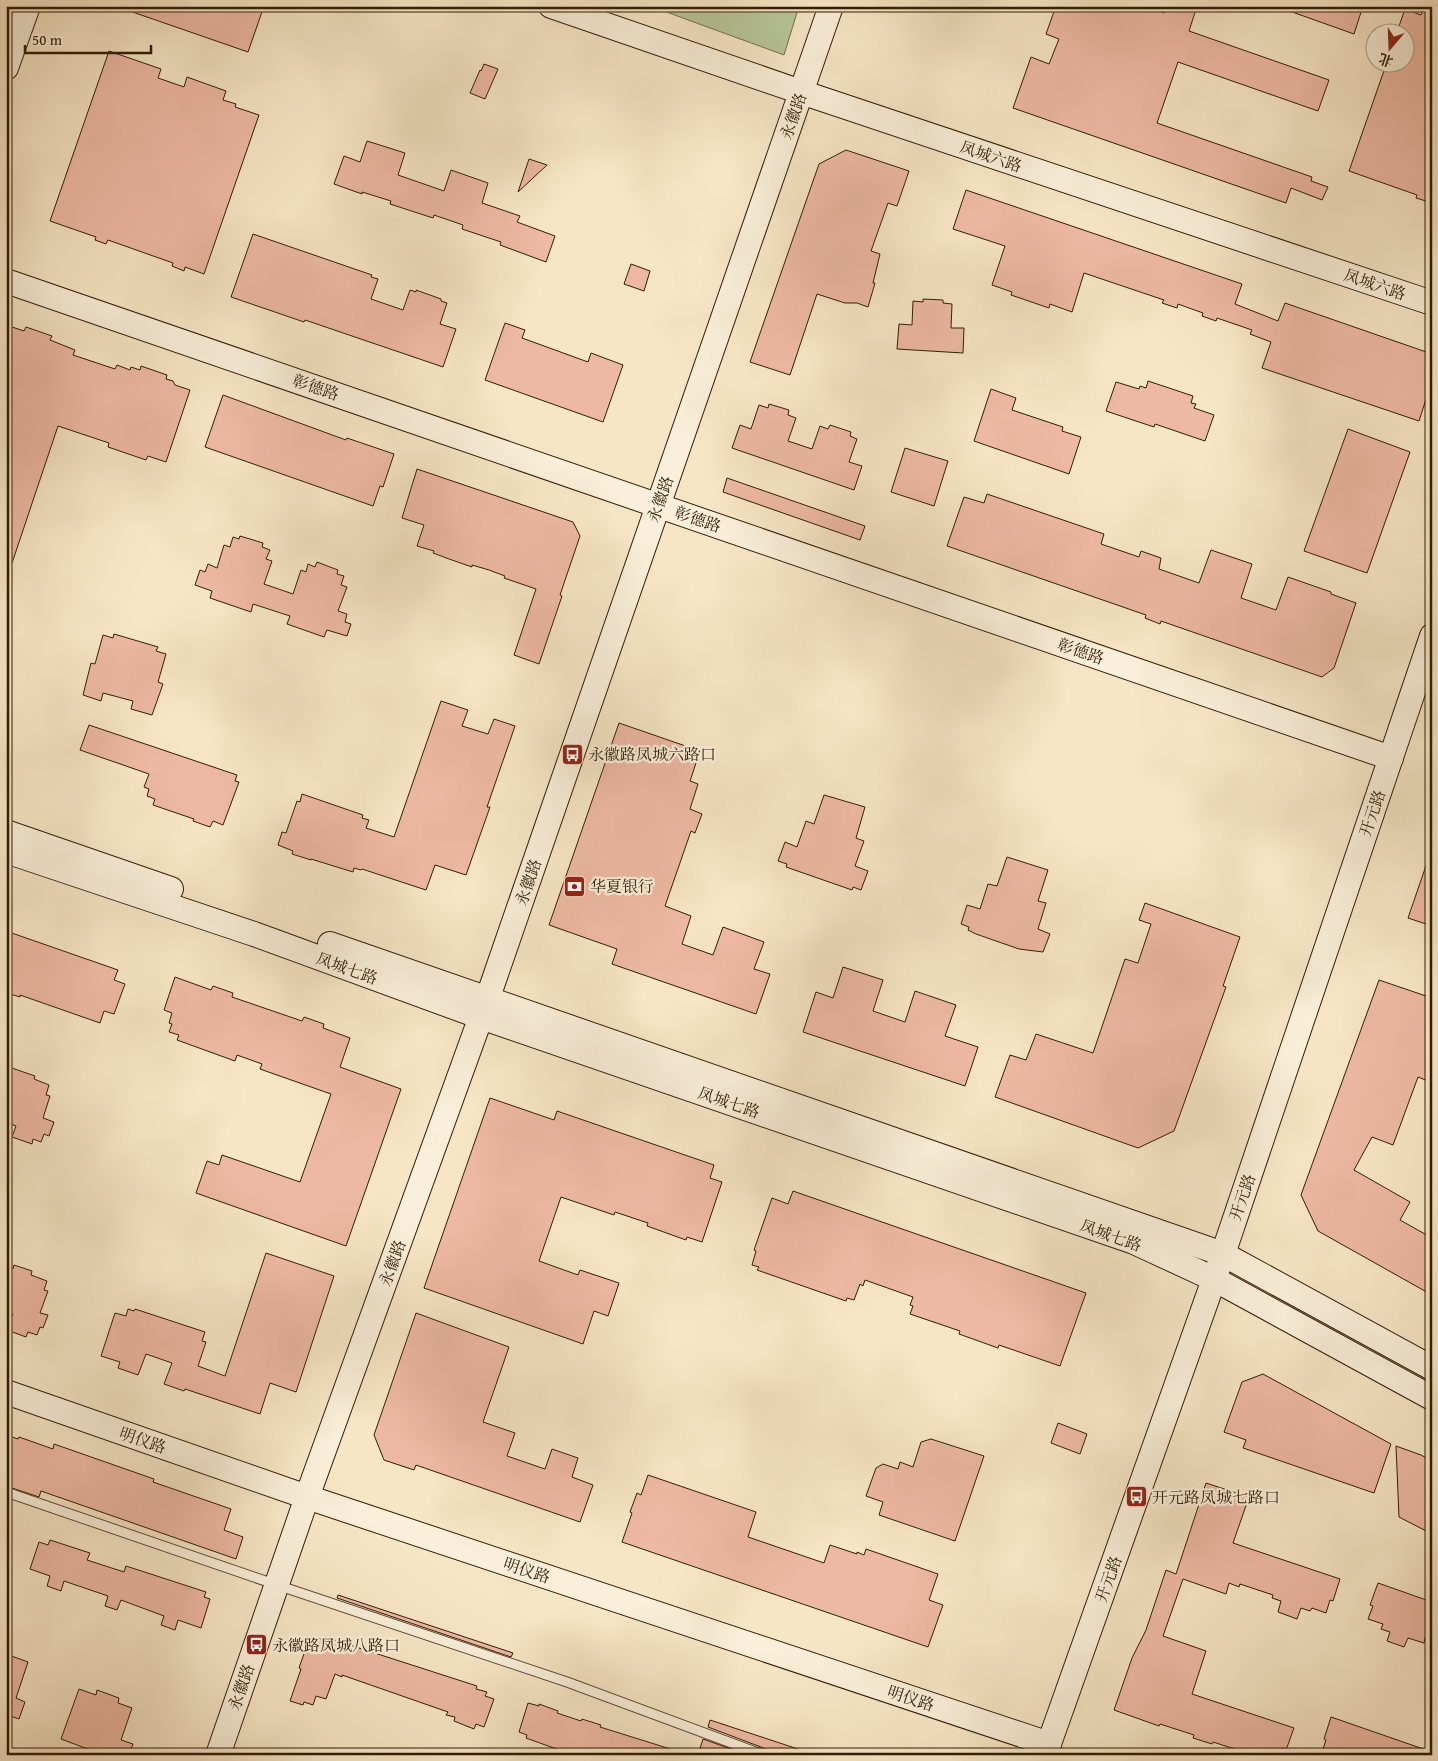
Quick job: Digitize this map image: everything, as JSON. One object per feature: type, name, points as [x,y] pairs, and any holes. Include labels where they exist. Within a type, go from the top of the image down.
[{"type":"street","points":[[6,68],[28,6]]},
{"type":"street","name":"凤城六路","points":[[551,6],[801,92],[1432,303]]},
{"type":"street","name":"永徽路","points":[[218,1755],[307,1497],[484,1009],[831,6]]},
{"type":"street","name":"彰德路","points":[[6,281],[1391,758]]},
{"type":"street","name":"开元路","points":[[1047,1750],[1223,1254],[1432,636]]},
{"type":"street","name":"凤城七路","points":[[6,832],[484,1009],[1134,1242],[1214,1279],[1432,1398]]},
{"type":"street","name":"凤城七路","points":[[6,851],[1223,1254],[1432,1368]]},
{"type":"street","name":"明仪路","points":[[6,1392],[1047,1750]]},
{"type":"lane","points":[[6,1492],[567,1682],[764,1755]]},
{"type":"green space","points":[[650,6],[799,6],[784,55]]},
{"type":"building","points":[[122,6],[264,6],[248,52],[121,8]]},
{"type":"building","points":[[1056,6],[1146,6],[1164,13],[1167,6],[1197,6],[1189,31],[1329,80],[1318,111],[1178,62],[1157,123],[1312,177],[1311,181],[1328,187],[1322,200],[1291,188],[1286,203],[1013,108],[1031,57],[1049,64],[1059,39],[1046,34]]},
{"type":"building","points":[[1282,6],[1363,6],[1354,34],[1281,8]]},
{"type":"building","points":[[1424,6],[1432,6],[1432,193],[1429,202],[1416,198],[1417,195],[1349,171],[1384,72],[1416,72],[1416,22],[1400,22],[1405,9],[1421,15]]},
{"type":"building","points":[[109,51],[161,69],[158,78],[184,87],[187,77],[226,91],[223,100],[236,104],[235,107],[259,115],[204,274],[185,267],[184,271],[172,266],[173,263],[108,240],[106,244],[95,240],[96,237],[50,221]]},
{"type":"building","points":[[484,64],[498,69],[485,99],[470,93]]},
{"type":"building","points":[[367,141],[405,153],[398,175],[444,191],[451,170],[488,183],[482,203],[520,216],[517,222],[555,236],[546,262],[500,245],[501,242],[462,229],[463,225],[434,215],[433,218],[390,204],[391,201],[362,192],[362,194],[334,184],[344,156],[360,162]]},
{"type":"building","points":[[846,150],[909,171],[897,206],[888,203],[871,251],[880,254],[873,283],[875,283],[868,307],[857,303],[845,303],[817,294],[790,375],[750,362],[819,164]]},
{"type":"building","points":[[529,159],[547,165],[518,192]]},
{"type":"building","points":[[966,190],[1242,284],[1235,304],[1278,321],[1285,303],[1432,354],[1432,381],[1419,421],[1262,368],[1271,342],[1250,334],[1252,330],[1217,318],[1216,321],[1202,316],[1203,313],[1178,304],[1177,308],[1162,303],[1164,300],[1084,273],[1072,312],[1050,304],[1049,308],[1011,295],[1012,292],[992,285],[1005,246],[953,229]]},
{"type":"building","points":[[253,234],[372,275],[371,277],[378,279],[371,299],[403,310],[410,290],[416,292],[416,290],[447,303],[440,324],[456,329],[443,367],[231,297]]},
{"type":"building","points":[[631,264],[650,271],[644,291],[624,284]]},
{"type":"building","points":[[923,299],[943,300],[943,303],[952,304],[951,328],[964,328],[963,353],[897,349],[899,324],[912,325],[913,301],[923,302]]},
{"type":"building","points":[[505,323],[525,330],[522,338],[588,362],[591,353],[623,365],[603,422],[485,380]]},
{"type":"building","points":[[6,325],[24,331],[26,327],[52,336],[50,340],[75,350],[73,355],[115,369],[117,365],[130,370],[131,367],[140,370],[141,366],[167,375],[166,379],[173,381],[175,385],[190,390],[166,462],[148,456],[146,460],[108,447],[109,443],[58,426],[9,572],[6,572]]},
{"type":"building","points":[[1148,381],[1193,396],[1191,403],[1196,404],[1194,408],[1214,415],[1205,441],[1155,424],[1154,427],[1106,411],[1116,382],[1139,389],[1140,386],[1146,388]]},
{"type":"building","points":[[991,389],[1016,398],[1012,410],[1063,427],[1062,431],[1081,437],[1069,474],[974,441]]},
{"type":"building","points":[[223,395],[346,440],[347,438],[394,454],[383,487],[380,486],[373,506],[205,447]]},
{"type":"building","points":[[769,404],[789,410],[788,415],[796,418],[788,441],[812,449],[820,426],[828,429],[830,425],[851,432],[850,436],[857,439],[849,462],[862,466],[854,490],[732,448],[740,425],[751,429],[759,405],[768,408]]},
{"type":"building","points":[[1348,429],[1410,452],[1367,573],[1304,551]]},
{"type":"building","points":[[905,448],[948,461],[934,506],[891,492]]},
{"type":"building","points":[[417,469],[573,522],[580,536],[539,664],[514,655],[536,589],[504,578],[505,576],[489,570],[472,565],[472,567],[417,546],[424,525],[402,518]]},
{"type":"building","points":[[727,478],[865,526],[860,540],[723,492]]},
{"type":"building","points":[[987,494],[1104,534],[1101,544],[1139,557],[1141,551],[1161,558],[1159,569],[1199,583],[1211,550],[1252,564],[1241,598],[1276,610],[1288,577],[1356,603],[1334,668],[1322,677],[1161,621],[1160,624],[1145,618],[1146,615],[947,546],[964,497],[984,503]]},
{"type":"building","points":[[240,536],[263,543],[262,547],[270,550],[266,559],[272,561],[264,584],[293,594],[301,570],[306,572],[308,564],[315,567],[317,562],[338,570],[337,574],[344,576],[341,585],[347,587],[338,611],[347,614],[345,622],[351,624],[347,636],[327,630],[324,637],[287,624],[290,616],[253,604],[251,612],[210,598],[212,591],[195,585],[200,570],[205,572],[208,564],[217,568],[224,545],[230,547],[233,537],[239,539]]},
{"type":"building","points":[[114,634],[158,647],[156,651],[166,654],[158,682],[163,684],[152,715],[131,709],[133,701],[103,693],[101,701],[83,695],[91,663],[95,664],[103,635],[113,638]]},
{"type":"building","points":[[441,701],[468,710],[462,726],[488,734],[494,719],[515,726],[487,807],[490,807],[466,875],[435,865],[426,890],[362,869],[354,868],[353,872],[311,860],[292,854],[293,851],[278,845],[282,832],[286,833],[297,801],[300,802],[302,794],[363,815],[362,818],[369,820],[366,828],[394,837]]},
{"type":"building","points":[[619,723],[700,751],[690,781],[698,784],[690,809],[702,814],[695,833],[691,831],[665,906],[691,916],[682,944],[713,955],[723,927],[764,942],[754,969],[770,974],[756,1014],[612,964],[617,949],[549,925]]},
{"type":"building","points":[[89,725],[237,775],[235,781],[239,782],[223,825],[213,821],[210,827],[193,821],[194,819],[153,805],[155,799],[147,796],[149,789],[144,787],[149,774],[80,750]]},
{"type":"building","points":[[824,795],[865,807],[856,838],[864,841],[855,866],[868,871],[861,890],[853,887],[852,890],[786,867],[787,864],[778,861],[785,842],[797,847],[806,821],[814,824]]},
{"type":"building","points":[[1430,854],[1432,855],[1432,926],[1408,918]]},
{"type":"building","points":[[1007,857],[1048,870],[1038,901],[1046,903],[1038,929],[1050,934],[1043,952],[1019,949],[976,934],[968,930],[969,927],[961,924],[967,905],[980,909],[988,884],[997,886]]},
{"type":"building","points":[[1145,903],[1240,937],[1223,986],[1226,987],[1174,1131],[1138,1148],[995,1097],[1010,1055],[1026,1060],[1036,1034],[1093,1053],[1125,959],[1138,963],[1151,924],[1139,920]]},
{"type":"building","points":[[6,931],[118,970],[114,980],[125,984],[114,1014],[104,1011],[100,1023],[20,995],[20,997],[6,993]]},
{"type":"building","points":[[843,967],[883,980],[873,1011],[905,1022],[915,991],[956,1005],[945,1036],[978,1047],[965,1086],[803,1032],[816,992],[833,998]]},
{"type":"building","points":[[175,977],[211,990],[213,986],[233,993],[232,997],[302,1021],[304,1017],[324,1024],[323,1028],[350,1038],[340,1067],[401,1089],[346,1246],[196,1193],[207,1161],[219,1165],[222,1155],[300,1182],[331,1094],[260,1069],[262,1064],[237,1055],[235,1061],[177,1040],[179,1035],[169,1032],[172,1024],[169,1023],[172,1013],[164,1010]]},
{"type":"building","points":[[1379,980],[1429,997],[1427,1004],[1432,1005],[1432,1072],[1428,1081],[1418,1077],[1393,1145],[1372,1137],[1354,1170],[1410,1202],[1400,1220],[1432,1238],[1432,1295],[1318,1231],[1301,1195]]},
{"type":"building","points":[[6,1066],[35,1076],[34,1079],[49,1085],[46,1095],[50,1096],[43,1118],[54,1122],[49,1136],[44,1134],[41,1142],[33,1139],[32,1144],[12,1137],[16,1126],[8,1123],[11,1116],[6,1114]]},
{"type":"building","points":[[490,1098],[554,1120],[557,1111],[714,1165],[710,1178],[722,1182],[702,1242],[687,1237],[686,1240],[647,1226],[648,1223],[615,1212],[614,1215],[561,1197],[539,1261],[578,1275],[580,1270],[619,1283],[608,1316],[594,1311],[583,1344],[424,1288]]},
{"type":"building","points":[[793,1191],[1086,1293],[1060,1366],[999,1345],[998,1348],[959,1334],[960,1331],[910,1314],[913,1306],[910,1305],[913,1297],[865,1280],[863,1286],[860,1284],[854,1300],[847,1298],[846,1301],[757,1270],[759,1267],[752,1265],[756,1251],[754,1250],[772,1198],[788,1204]]},
{"type":"building","points":[[266,1253],[334,1276],[296,1392],[270,1383],[260,1414],[164,1384],[172,1363],[146,1354],[138,1375],[118,1368],[120,1362],[101,1356],[115,1313],[126,1316],[128,1309],[134,1311],[135,1309],[205,1332],[202,1341],[206,1342],[198,1366],[225,1376]]},
{"type":"building","points":[[14,1265],[32,1271],[31,1275],[47,1281],[44,1290],[48,1291],[40,1313],[48,1315],[43,1328],[40,1327],[37,1335],[28,1332],[26,1337],[7,1330],[13,1314],[6,1312],[6,1266],[13,1269]]},
{"type":"building","points":[[416,1313],[509,1347],[483,1422],[515,1433],[507,1456],[545,1469],[552,1449],[578,1458],[572,1477],[593,1485],[580,1522],[416,1465],[414,1470],[384,1460],[374,1435]]},
{"type":"building","points":[[1263,1374],[1391,1444],[1374,1493],[1243,1448],[1246,1440],[1224,1432],[1242,1382]]},
{"type":"building","points":[[1058,1423],[1087,1434],[1080,1454],[1051,1443]]},
{"type":"building","points":[[6,1435],[18,1439],[19,1437],[53,1449],[54,1444],[154,1479],[153,1482],[231,1509],[224,1530],[243,1537],[236,1559],[41,1491],[39,1497],[6,1486]]},
{"type":"building","points":[[931,1439],[984,1456],[955,1541],[879,1515],[883,1502],[866,1496],[876,1468],[883,1464],[898,1469],[900,1462],[913,1467],[921,1442]]},
{"type":"building","points":[[1396,1446],[1432,1461],[1432,1534],[1399,1517]]},
{"type":"building","points":[[648,1475],[756,1512],[748,1537],[824,1563],[830,1545],[864,1555],[866,1549],[938,1574],[929,1600],[943,1605],[928,1647],[622,1542],[637,1493],[641,1495]]},
{"type":"building","points":[[1206,1483],[1249,1497],[1233,1543],[1340,1579],[1333,1601],[1330,1600],[1326,1613],[1312,1608],[1310,1611],[1301,1608],[1297,1619],[1278,1612],[1281,1601],[1272,1598],[1273,1595],[1240,1584],[1239,1587],[1229,1583],[1226,1594],[1183,1579],[1163,1636],[1206,1651],[1192,1694],[1294,1728],[1286,1750],[1282,1748],[1280,1755],[1243,1755],[1244,1752],[1193,1738],[1194,1735],[1160,1724],[1159,1726],[1114,1710],[1132,1658],[1146,1630],[1166,1570],[1176,1574]]},
{"type":"building","points":[[50,1540],[90,1553],[87,1560],[124,1572],[126,1566],[206,1592],[204,1597],[210,1599],[201,1628],[178,1620],[175,1630],[161,1625],[164,1616],[121,1600],[117,1610],[105,1606],[108,1596],[64,1581],[61,1591],[47,1586],[50,1576],[30,1569],[39,1542],[48,1545]]},
{"type":"building","points":[[1378,1583],[1432,1602],[1432,1641],[1425,1638],[1424,1643],[1408,1638],[1404,1647],[1387,1641],[1390,1632],[1381,1629],[1383,1624],[1368,1619],[1373,1606],[1370,1605]]},
{"type":"building","points":[[338,1595],[513,1653],[511,1657],[337,1598]]},
{"type":"building","points":[[313,1637],[324,1640],[325,1637],[477,1686],[476,1689],[487,1692],[485,1696],[494,1699],[484,1727],[476,1724],[474,1729],[454,1721],[455,1717],[446,1715],[448,1712],[335,1674],[326,1699],[316,1696],[313,1705],[304,1702],[303,1705],[290,1701],[305,1651],[307,1652]]},
{"type":"building","points":[[6,1654],[28,1662],[16,1698],[25,1702],[19,1719],[10,1716],[9,1719],[6,1719]]},
{"type":"building","points":[[79,1689],[96,1695],[97,1690],[119,1698],[118,1703],[132,1708],[121,1740],[133,1744],[129,1755],[104,1755],[61,1739]]},
{"type":"building","points":[[528,1703],[539,1706],[539,1704],[558,1711],[557,1713],[601,1725],[600,1727],[680,1752],[680,1755],[574,1755],[562,1751],[526,1738],[527,1735],[519,1732]]},
{"type":"building","points":[[1331,1717],[1432,1752],[1432,1755],[1321,1755]]},
{"type":"building","points":[[710,1720],[807,1752],[807,1755],[770,1755],[766,1749],[708,1727]]},
{"type":"building","points":[[703,1739],[739,1752],[738,1755],[698,1755]]},
{"type":"place","name":"永徽路凤城六路口","points":[[572,754]]},
{"type":"place","name":"华夏银行","points":[[574,886]]},
{"type":"place","name":"开元路凤城七路口","points":[[1136,1497]]},
{"type":"place","name":"永徽路凤城八路口","points":[[256,1645]]}]
